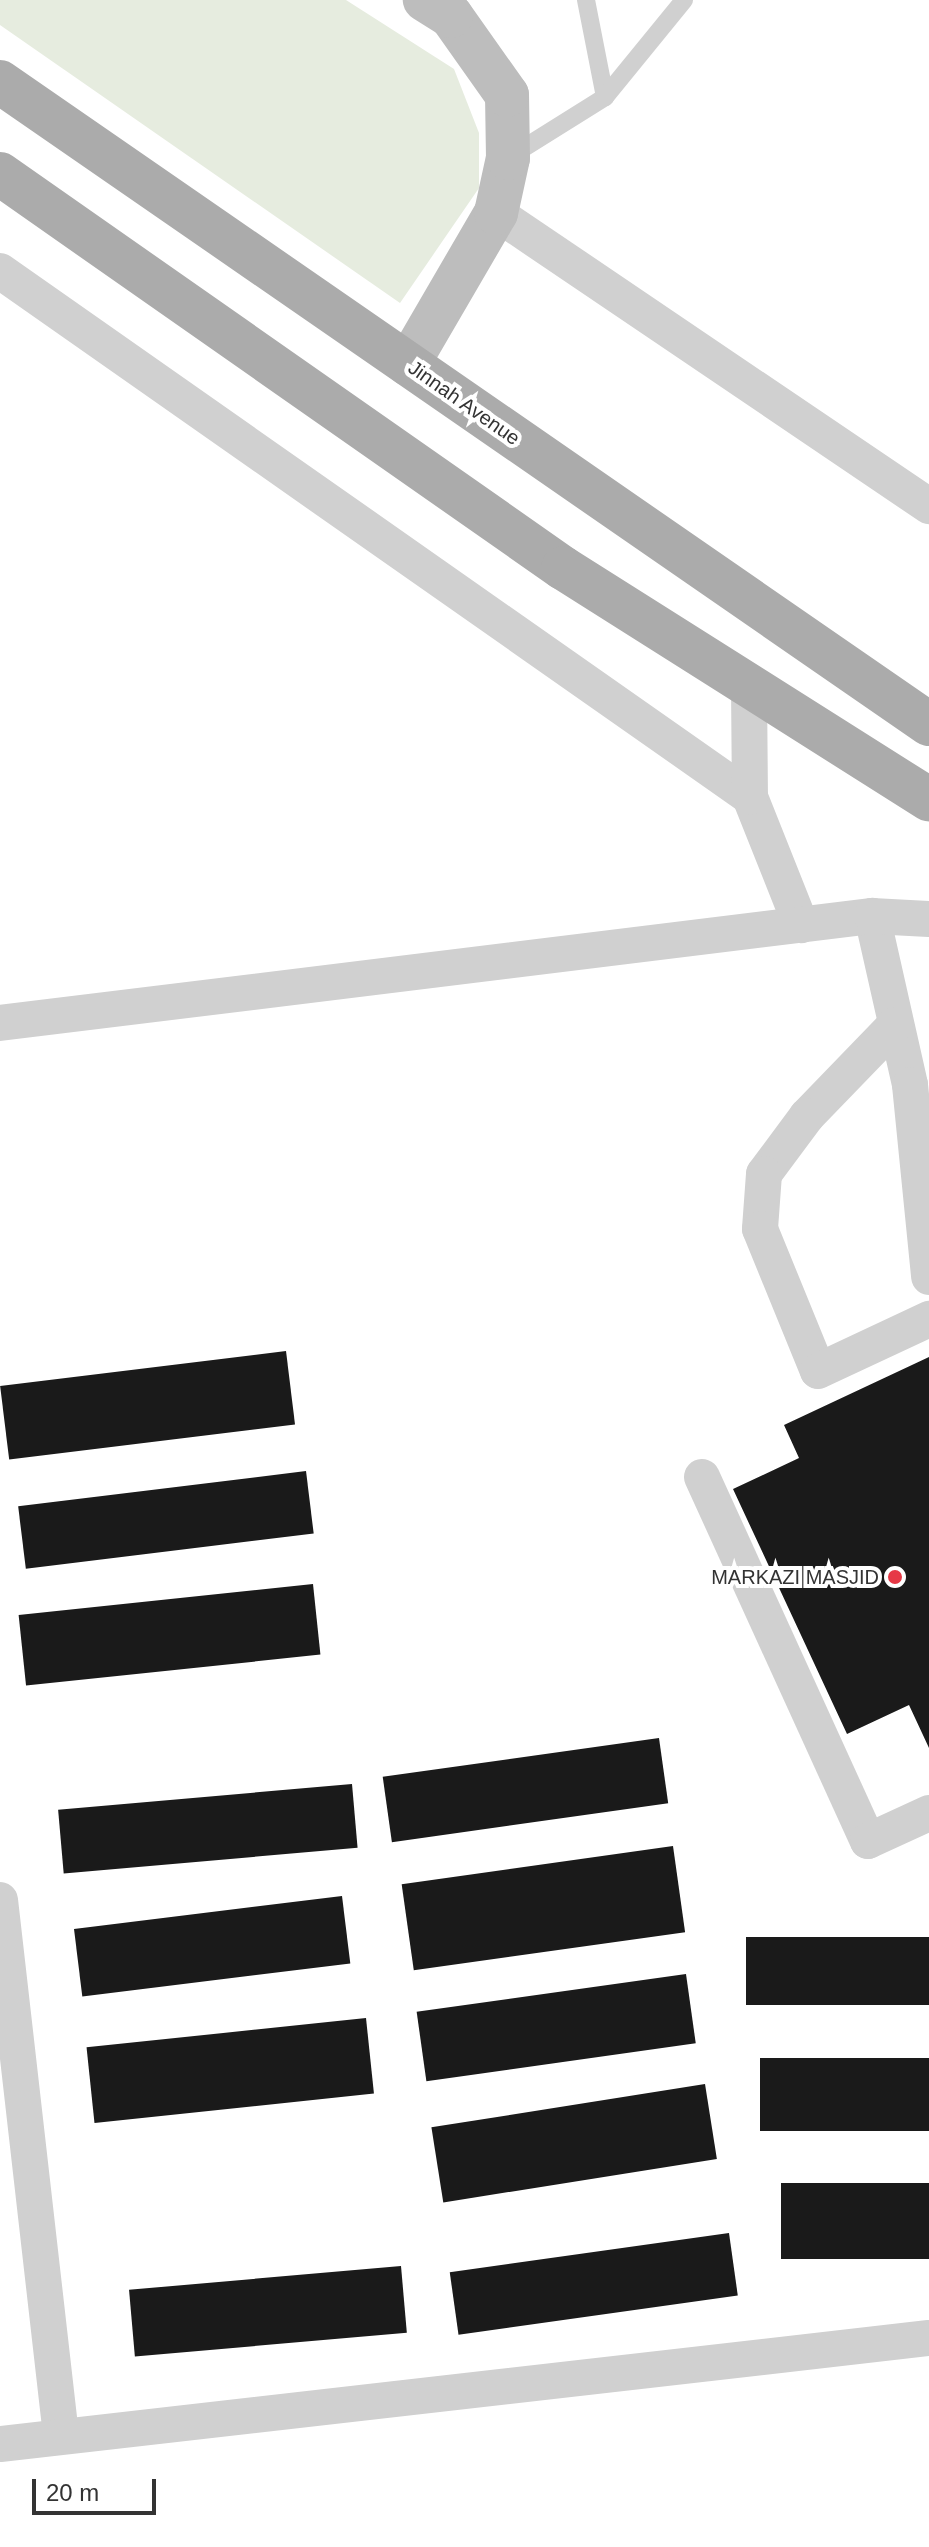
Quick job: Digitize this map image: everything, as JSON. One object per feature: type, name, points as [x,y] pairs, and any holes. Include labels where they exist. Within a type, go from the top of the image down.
[{"type":"main road","name":"Jinnah Avenue","points":[[0,82],[929,724]]},
{"type":"main road","points":[[0,174],[563,568],[929,799]]},
{"type":"street","points":[[408,364],[496,213],[508,158],[507,95],[451,16],[425,0]]},
{"type":"street","points":[[496,213],[929,506]]},
{"type":"street","points":[[0,271],[750,797]]},
{"type":"street","points":[[749,686],[750,797],[801,925]]},
{"type":"street","points":[[872,916],[910,1085],[929,1277]]},
{"type":"street","points":[[0,1023],[872,916],[929,919]]},
{"type":"street","points":[[895,1025],[807,1116],[764,1174],[760,1229],[818,1371],[929,1319]]},
{"type":"street","points":[[702,1477],[868,1841],[929,1813]]},
{"type":"street","points":[[0,1900],[61,2435]]},
{"type":"street","points":[[0,2444],[929,2338]]},
{"type":"lane","points":[[586,0],[605,97]]},
{"type":"lane","points":[[508,158],[605,97],[684,0]]},
{"type":"shaded area","points":[[0,0],[346,0],[454,69],[479,133],[479,188],[400,303],[0,25]]},
{"type":"building","points":[[286,1351],[295,1424],[9,1460],[0,1386]]},
{"type":"building","points":[[929,1357],[929,1748],[909,1705],[847,1734],[733,1489],[799,1458],[784,1425]]},
{"type":"building","points":[[306,1471],[314,1534],[26,1569],[18,1506]]},
{"type":"building","points":[[313,1584],[320,1655],[26,1686],[19,1615]]},
{"type":"building","points":[[659,1738],[668,1803],[392,1842],[383,1777]]},
{"type":"building","points":[[352,1784],[358,1848],[64,1873],[58,1810]]},
{"type":"building","points":[[673,1846],[685,1932],[414,1970],[402,1884]]},
{"type":"building","points":[[342,1896],[350,1963],[82,1996],[74,1929]]},
{"type":"building","points":[[746,1937],[929,1937],[929,2005],[746,2005]]},
{"type":"building","points":[[686,1974],[696,2043],[426,2081],[417,2012]]},
{"type":"building","points":[[366,2018],[374,2094],[94,2123],[87,2047]]},
{"type":"building","points":[[760,2058],[929,2058],[929,2131],[760,2131]]},
{"type":"building","points":[[705,2084],[717,2159],[443,2202],[431,2127]]},
{"type":"building","points":[[781,2183],[929,2183],[929,2259],[781,2259]]},
{"type":"building","points":[[729,2233],[738,2295],[459,2335],[450,2272]]},
{"type":"building","points":[[401,2266],[407,2333],[135,2357],[129,2290]]},
{"type":"place","name":"MARKAZI MASJID","points":[[895,1577]]}]
